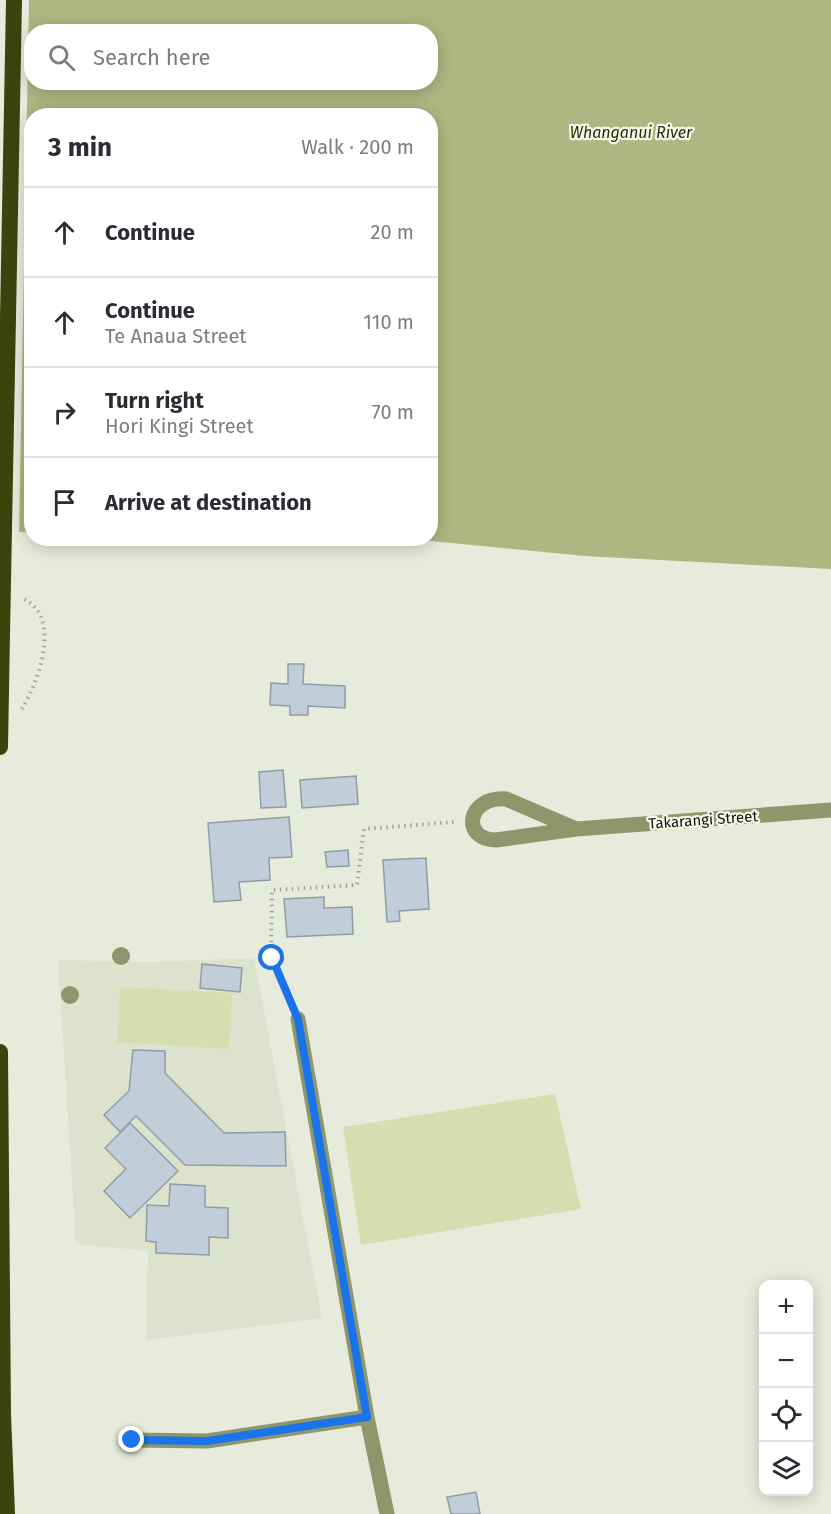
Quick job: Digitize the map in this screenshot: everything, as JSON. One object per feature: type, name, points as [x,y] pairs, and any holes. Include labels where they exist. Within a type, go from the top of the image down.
[{"type":"highway","points":[[0,747],[14,0]]},
{"type":"highway","points":[[0,1052],[3,1414],[7,1514]]},
{"type":"street","name":"Takarangi Street","points":[[576,829],[506,799],[494,798],[480,805],[474,812],[473,821],[480,836],[488,840],[576,829],[831,810]]},
{"type":"street","points":[[298,1019],[367,1417],[387,1514]]},
{"type":"street","points":[[132,1440],[207,1441],[367,1417]]},
{"type":"path","points":[[13,598],[22,598],[30,602],[41,616],[44,625],[44,647],[38,674],[21,710]]},
{"type":"path","points":[[298,1019],[272,958],[272,890],[357,885],[364,830],[473,821]]},
{"type":"shaded area","points":[[254,958],[322,1318],[146,1340],[148,1251],[76,1244],[58,960],[150,962]]},
{"type":"shaded area","points":[[120,987],[232,993],[229,1049],[117,1042]]},
{"type":"shaded area","points":[[555,1094],[581,1209],[361,1245],[343,1127]]},
{"type":"water","name":"Whanganui River","points":[[0,0],[831,0],[831,569],[585,556],[438,542],[438,108],[24,108],[24,532],[0,529]]},
{"type":"pier","points":[[0,0],[29,0],[29,24],[24,24],[24,90],[27,90],[27,108],[24,108],[24,268],[19,535],[0,532]]},
{"type":"building","points":[[288,664],[304,664],[303,684],[345,686],[345,708],[308,706],[308,715],[290,715],[290,706],[270,705],[271,683],[288,684]]},
{"type":"building","points":[[283,770],[286,807],[261,808],[259,772]]},
{"type":"building","points":[[356,776],[358,804],[302,808],[300,780]]},
{"type":"building","points":[[289,817],[292,857],[269,858],[270,880],[239,882],[241,900],[214,902],[208,823]]},
{"type":"building","points":[[348,850],[349,866],[327,867],[325,852]]},
{"type":"building","points":[[426,858],[429,909],[399,911],[400,921],[387,922],[383,860]]},
{"type":"building","points":[[324,897],[324,908],[352,907],[353,934],[287,937],[284,899]]},
{"type":"building","points":[[202,964],[242,968],[240,992],[200,988]]},
{"type":"building","points":[[133,1050],[165,1051],[165,1073],[224,1133],[285,1132],[286,1166],[185,1165],[136,1116],[120,1132],[104,1115],[129,1091]]},
{"type":"building","points":[[130,1123],[178,1171],[130,1218],[104,1191],[126,1169],[105,1148]]},
{"type":"building","points":[[170,1184],[205,1186],[205,1207],[228,1208],[228,1238],[209,1237],[209,1255],[156,1253],[156,1242],[146,1241],[147,1205],[169,1206]]},
{"type":"building","points":[[476,1492],[480,1514],[451,1514],[447,1497]]},
{"type":"route","points":[[132,1440],[207,1441],[367,1417],[298,1019],[272,958]]}]
